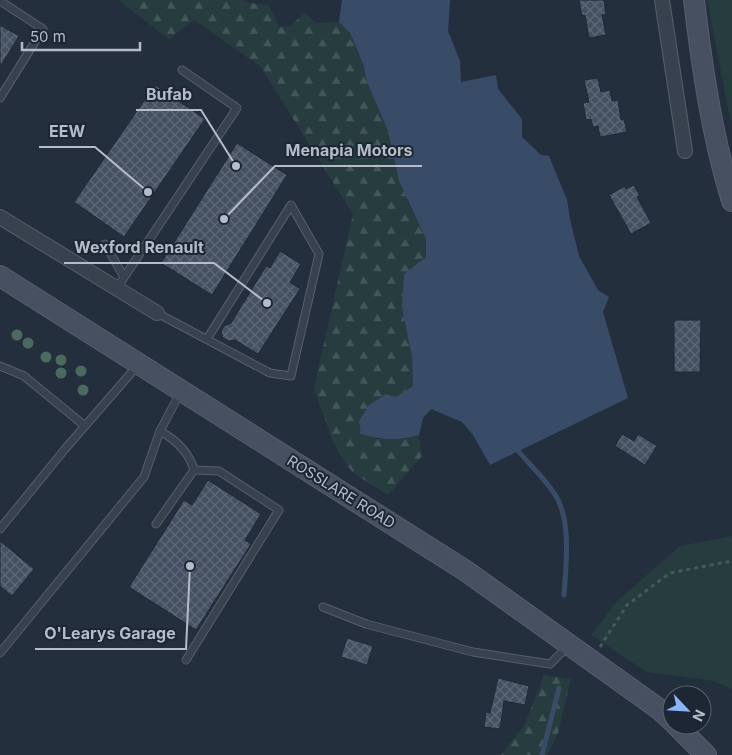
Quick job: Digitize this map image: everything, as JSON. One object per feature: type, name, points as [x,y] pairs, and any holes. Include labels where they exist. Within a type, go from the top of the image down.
[{"type":"main road","points":[[694,0],[702,69],[724,176],[732,201]]},
{"type":"main road","name":"ROSSLARE ROAD","points":[[0,276],[466,571],[662,712]]},
{"type":"main road","points":[[686,735],[706,755]]},
{"type":"street","points":[[662,0],[685,151]]},
{"type":"street","points":[[0,217],[121,283],[157,313]]},
{"type":"lane","points":[[0,1],[43,28],[0,98]]},
{"type":"lane","points":[[121,283],[237,108],[182,70]]},
{"type":"lane","points":[[157,313],[270,373],[291,376],[319,254],[291,205],[207,339]]},
{"type":"lane","points":[[105,244],[121,283]]},
{"type":"lane","points":[[0,529],[139,364]]},
{"type":"lane","points":[[0,366],[24,376],[85,426]]},
{"type":"lane","points":[[0,653],[144,477],[160,431],[181,391]]},
{"type":"lane","points":[[160,431],[177,443],[191,459],[194,470]]},
{"type":"lane","points":[[156,524],[194,470]]},
{"type":"lane","points":[[186,660],[279,510],[220,471],[194,470]]},
{"type":"lane","points":[[323,607],[366,624],[472,652],[550,664],[570,645]]},
{"type":"path","points":[[591,660],[627,605],[670,573],[732,561]]},
{"type":"green space","points":[[118,0],[244,0],[250,3],[269,5],[279,27],[290,26],[305,13],[316,23],[339,22],[350,33],[363,63],[367,82],[388,131],[399,181],[426,239],[426,257],[402,308],[412,357],[413,386],[396,397],[376,439],[406,439],[419,435],[422,456],[388,495],[353,473],[339,453],[332,439],[314,388],[353,214],[260,66],[194,20],[169,39]]},
{"type":"green space","points":[[707,0],[732,0],[732,122],[728,109]]},
{"type":"green space","points":[[732,536],[732,689],[713,681],[647,672],[591,635],[617,601],[680,546]]},
{"type":"green space","points":[[544,675],[571,679],[558,733],[547,755],[501,755],[525,724]]},
{"type":"water","points":[[342,0],[450,0],[448,31],[460,61],[461,82],[496,75],[498,89],[522,119],[522,137],[541,155],[549,156],[567,200],[579,256],[598,290],[609,297],[603,312],[628,398],[490,465],[473,435],[462,422],[431,409],[423,418],[419,435],[390,439],[361,434],[359,421],[369,405],[386,394],[396,397],[413,386],[412,357],[402,308],[404,274],[426,257],[426,239],[399,181],[388,131],[367,82],[363,63],[350,33],[339,22]]},
{"type":"building","points":[[579,0],[604,0],[606,14],[602,15],[606,35],[589,38],[585,15],[582,16]]},
{"type":"building","points":[[0,25],[19,36],[0,67]]},
{"type":"building","points":[[598,78],[601,92],[610,90],[612,101],[618,100],[621,120],[624,119],[627,132],[600,137],[598,126],[593,127],[591,119],[586,120],[583,103],[589,102],[584,80]]},
{"type":"building","points":[[155,85],[205,119],[124,237],[74,202]]},
{"type":"building","points":[[237,143],[287,175],[212,295],[161,263]]},
{"type":"building","points":[[634,185],[640,196],[637,197],[651,223],[631,234],[609,195],[625,186],[626,189]]},
{"type":"building","points":[[280,251],[301,264],[290,282],[300,289],[258,354],[235,340],[229,341],[223,338],[221,331],[224,326],[231,323],[266,266],[270,268]]},
{"type":"building","points":[[674,320],[701,320],[700,372],[674,372]]},
{"type":"building","points":[[622,434],[634,441],[638,434],[657,446],[645,465],[615,446]]},
{"type":"building","points":[[208,480],[261,514],[245,540],[251,544],[196,630],[129,587],[184,500],[192,505]]},
{"type":"building","points":[[0,541],[34,569],[12,596],[0,586]]},
{"type":"building","points":[[347,638],[373,646],[367,665],[341,657]]},
{"type":"building","points":[[498,678],[529,686],[525,705],[504,701],[500,729],[484,727],[486,712],[490,713]]},
{"type":"waterway","points":[[519,452],[546,482],[560,503],[566,529],[564,595]]},
{"type":"waterway","points":[[542,755],[559,688]]},
{"type":"place","name":"Bufab","points":[[236,166]]},
{"type":"place","name":"EEW","points":[[148,192]]},
{"type":"place","name":"Menapia Motors","points":[[224,219]]},
{"type":"place","name":"Wexford Renault","points":[[267,303]]},
{"type":"place","name":"O'Learys Garage","points":[[190,566]]}]
